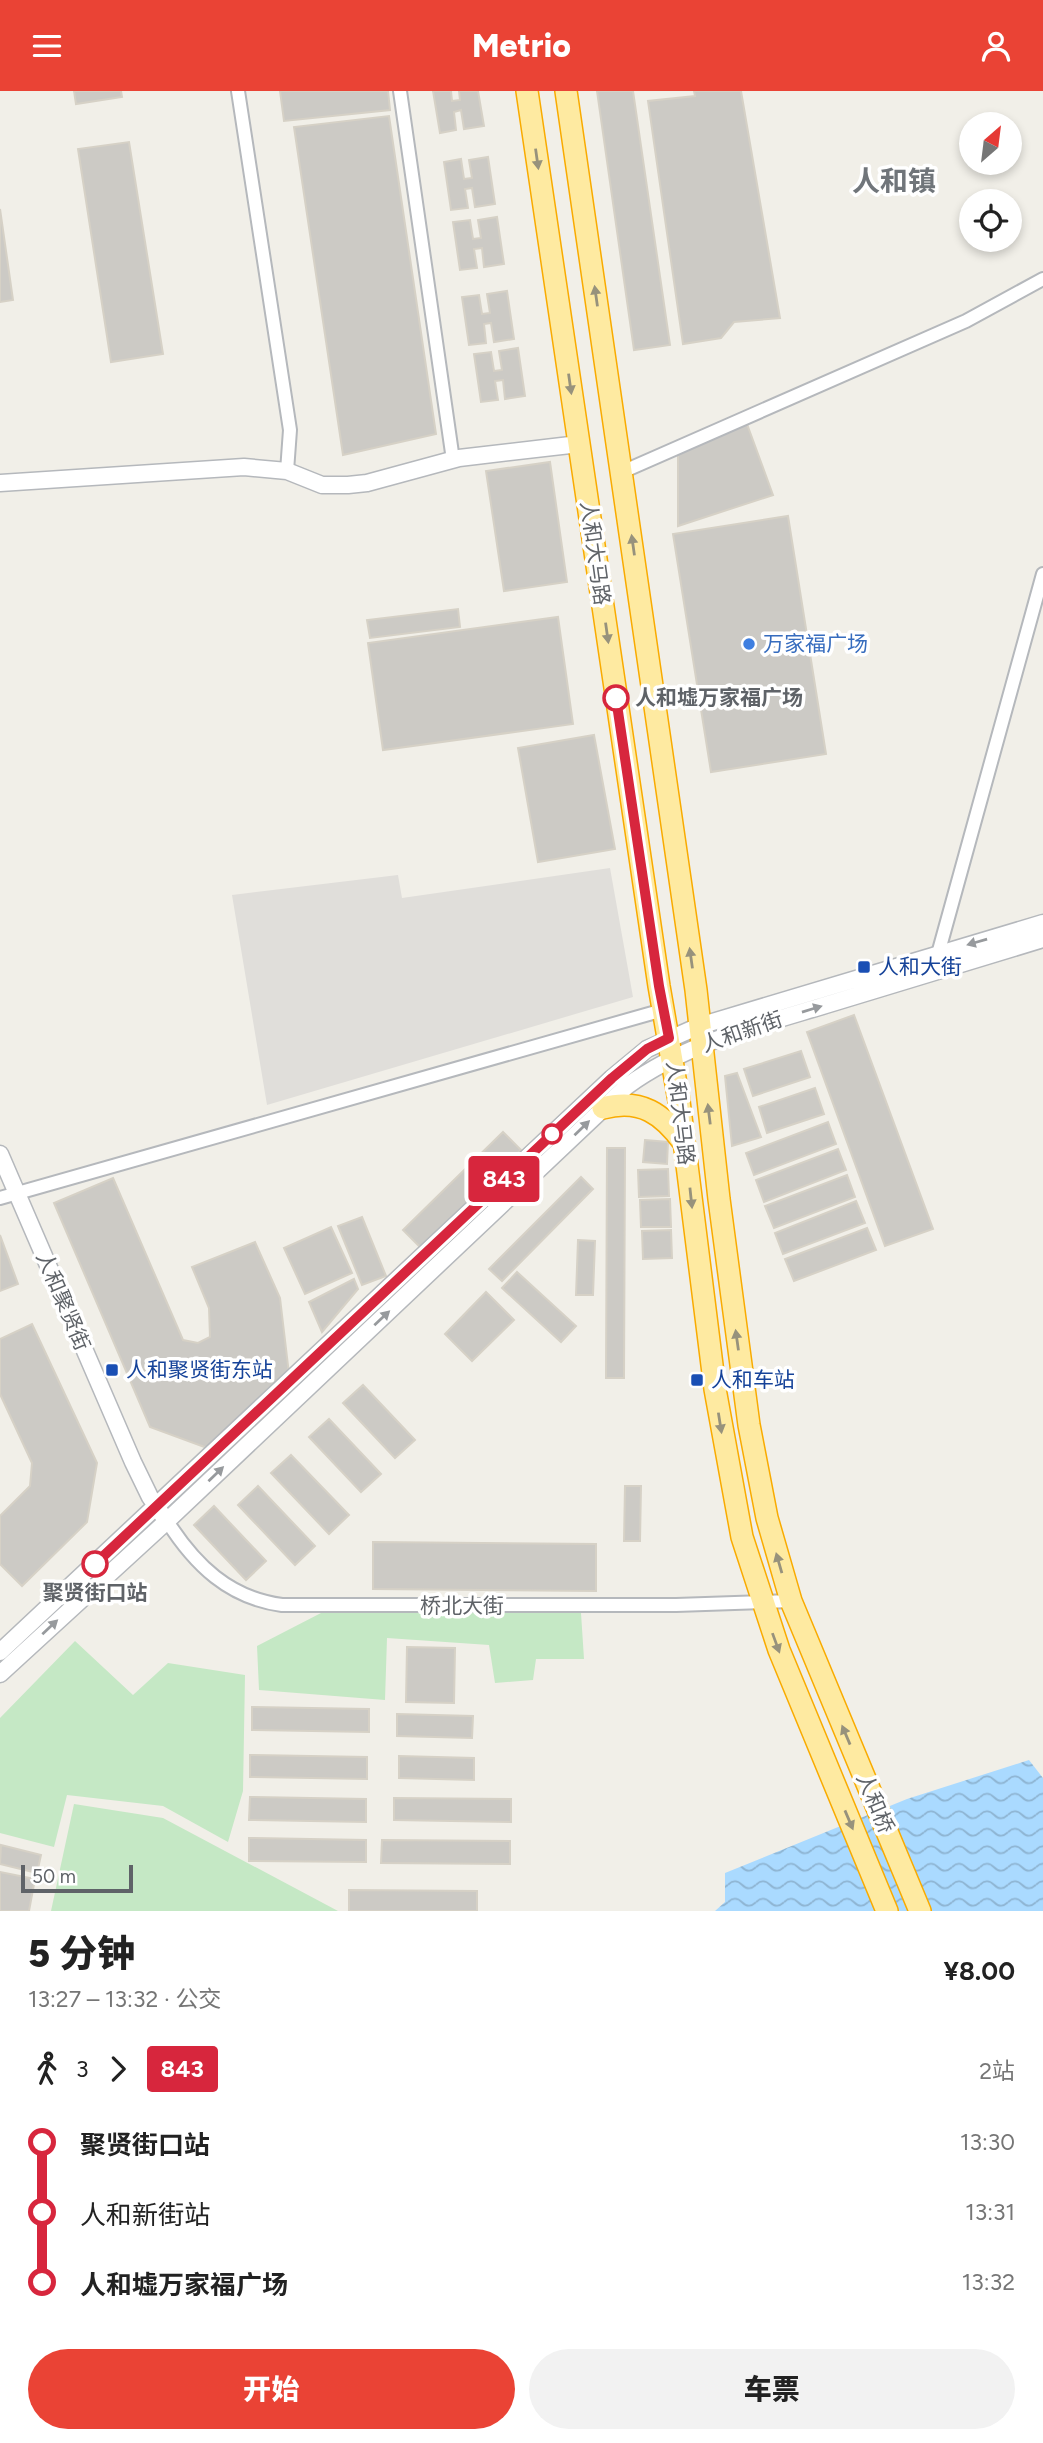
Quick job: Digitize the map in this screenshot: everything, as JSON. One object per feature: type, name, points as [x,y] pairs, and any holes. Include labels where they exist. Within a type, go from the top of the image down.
[{"type":"highway","name":"人和大马路","points":[[527,91],[636,833],[671,1047],[722,1433],[742,1537],[762,1603],[804,1712]]},
{"type":"highway","name":"人和大马路","points":[[566,91],[673,827],[750,1433],[767,1518],[791,1601],[830,1695]]},
{"type":"highway","points":[[636,833],[673,827]]},
{"type":"highway","points":[[603,1108],[615,1105],[642,1108],[667,1121],[685,1144]]},
{"type":"highway","name":"人和桥","points":[[830,1695],[920,1911]]},
{"type":"highway","name":"人和桥","points":[[804,1712],[887,1911]]},
{"type":"street","points":[[238,91],[290,430],[287,471]]},
{"type":"street","points":[[400,91],[453,460]]},
{"type":"street","points":[[622,472],[966,321],[1043,279]]},
{"type":"street","points":[[0,483],[244,467],[287,471],[322,485],[348,485],[368,483],[453,460],[522,449],[579,444]]},
{"type":"street","points":[[938,954],[1043,574]]},
{"type":"street","name":"人和新街","points":[[0,1652],[612,1078],[647,1049],[671,1047],[938,954],[1043,923]]},
{"type":"street","name":"人和新街","points":[[700,1037],[744,1030],[1043,939]]},
{"type":"street","points":[[0,1198],[663,1010]]},
{"type":"street","name":"人和新街","points":[[0,1674],[167,1521],[603,1108],[648,1071],[671,1047]]},
{"type":"street","name":"人和聚贤街","points":[[0,1154],[133,1462],[156,1507],[167,1521]]},
{"type":"street","name":"桥北大街","points":[[167,1521],[192,1557],[227,1588],[246,1597],[273,1604],[573,1606],[791,1601]]},
{"type":"shaded area","points":[[610,868],[633,997],[267,1105],[232,895],[398,875],[402,898]]},
{"type":"green space","points":[[321,1613],[581,1613],[584,1659],[536,1659],[533,1680],[495,1683],[489,1645],[387,1638],[385,1700],[259,1690],[257,1646]]},
{"type":"green space","points":[[75,1641],[133,1695],[168,1663],[245,1675],[243,1791],[228,1842],[163,1806],[67,1795],[54,1847],[0,1833],[0,1718]]},
{"type":"green space","points":[[74,1804],[163,1818],[338,1911],[51,1911]]},
{"type":"water","points":[[1029,1760],[1043,1778],[1043,1911],[715,1911],[725,1902],[725,1873],[907,1799]]},
{"type":"building","points":[[74,91],[121,91],[122,97],[76,104]]},
{"type":"building","points":[[280,91],[388,91],[390,110],[284,121]]},
{"type":"building","points":[[433,91],[451,91],[452,101],[460,100],[459,91],[478,91],[484,126],[464,129],[461,110],[454,112],[456,130],[440,133]]},
{"type":"building","points":[[597,91],[633,91],[670,345],[634,350]]},
{"type":"building","points":[[694,91],[741,91],[780,318],[734,322],[721,338],[683,344],[648,101],[695,96]]},
{"type":"building","points":[[389,116],[436,434],[343,455],[294,127]]},
{"type":"building","points":[[129,142],[163,354],[111,362],[78,149]]},
{"type":"building","points":[[488,157],[495,204],[475,207],[472,188],[465,189],[468,208],[451,210],[444,162],[461,159],[464,179],[472,178],[469,160]]},
{"type":"building","points":[[0,209],[13,300],[0,302]]},
{"type":"building","points":[[497,217],[504,264],[484,267],[482,248],[474,249],[477,268],[460,270],[453,222],[470,220],[473,239],[481,238],[478,220]]},
{"type":"building","points":[[507,291],[514,339],[494,342],[491,323],[484,324],[486,343],[469,345],[462,297],[479,295],[482,314],[490,313],[487,294]]},
{"type":"building","points":[[518,348],[525,396],[505,399],[503,380],[495,381],[498,400],[481,402],[474,354],[491,352],[494,371],[502,370],[499,351]]},
{"type":"building","points":[[747,424],[773,495],[678,526],[678,453]]},
{"type":"building","points":[[550,462],[567,582],[504,591],[486,471]]},
{"type":"building","name":"万家福广场","points":[[788,516],[826,754],[711,772],[673,534]]},
{"type":"building","points":[[458,609],[460,627],[370,638],[367,620]]},
{"type":"building","points":[[558,617],[573,724],[383,750],[368,643]]},
{"type":"building","points":[[594,735],[615,849],[538,862],[518,748]]},
{"type":"building","points":[[854,1015],[933,1229],[885,1246],[807,1032]]},
{"type":"building","points":[[801,1051],[810,1077],[753,1096],[744,1069]]},
{"type":"building","points":[[737,1073],[761,1137],[732,1146],[725,1076]]},
{"type":"building","points":[[815,1088],[824,1114],[767,1133],[759,1107]]},
{"type":"building","points":[[828,1122],[836,1144],[754,1175],[746,1153]]},
{"type":"building","points":[[503,1132],[521,1150],[421,1248],[403,1230]]},
{"type":"building","points":[[645,1140],[668,1142],[667,1164],[643,1162]]},
{"type":"building","points":[[607,1148],[625,1148],[624,1378],[606,1378]]},
{"type":"building","points":[[838,1149],[846,1170],[764,1202],[756,1180]]},
{"type":"building","points":[[668,1169],[669,1196],[639,1197],[638,1170]]},
{"type":"building","points":[[847,1175],[855,1197],[774,1228],[765,1206]]},
{"type":"building","points":[[581,1177],[593,1189],[502,1281],[489,1269]]},
{"type":"building","points":[[113,1178],[183,1340],[198,1343],[210,1337],[209,1308],[192,1267],[255,1242],[280,1298],[289,1374],[210,1449],[150,1427],[54,1203]]},
{"type":"building","points":[[670,1199],[671,1227],[641,1227],[640,1200]]},
{"type":"building","points":[[856,1201],[865,1223],[783,1254],[775,1233]]},
{"type":"building","points":[[362,1217],[386,1276],[362,1285],[338,1226]]},
{"type":"building","points":[[331,1227],[352,1273],[305,1294],[284,1248]]},
{"type":"building","points":[[867,1228],[876,1250],[794,1281],[785,1259]]},
{"type":"building","points":[[671,1230],[672,1258],[643,1259],[642,1231]]},
{"type":"building","points":[[0,1235],[18,1284],[0,1291]]},
{"type":"building","points":[[578,1240],[595,1241],[593,1295],[576,1295]]},
{"type":"building","points":[[517,1272],[576,1326],[561,1342],[502,1288]]},
{"type":"building","points":[[354,1279],[358,1289],[322,1332],[309,1302]]},
{"type":"building","points":[[486,1292],[514,1320],[472,1361],[445,1334]]},
{"type":"building","points":[[32,1324],[97,1463],[87,1522],[22,1586],[0,1564],[0,1516],[30,1486],[32,1463],[0,1394],[0,1339]]},
{"type":"building","points":[[363,1385],[415,1440],[395,1458],[343,1403]]},
{"type":"building","points":[[329,1419],[381,1474],[361,1492],[309,1437]]},
{"type":"building","points":[[291,1455],[349,1515],[329,1534],[271,1473]]},
{"type":"building","points":[[258,1486],[315,1546],[295,1565],[238,1505]]},
{"type":"building","points":[[625,1486],[641,1486],[640,1541],[624,1541]]},
{"type":"building","points":[[214,1506],[266,1561],[246,1580],[194,1525]]},
{"type":"building","points":[[373,1542],[596,1544],[596,1591],[373,1589]]},
{"type":"building","points":[[407,1647],[455,1648],[454,1703],[406,1702]]},
{"type":"building","points":[[252,1707],[369,1709],[369,1732],[252,1730]]},
{"type":"building","points":[[397,1714],[473,1716],[472,1738],[397,1736]]},
{"type":"building","points":[[250,1755],[367,1757],[367,1779],[250,1777]]},
{"type":"building","points":[[399,1756],[474,1758],[474,1780],[399,1778]]},
{"type":"building","points":[[250,1797],[366,1799],[366,1822],[249,1820]]},
{"type":"building","points":[[394,1798],[511,1799],[511,1822],[394,1820]]},
{"type":"building","points":[[249,1838],[366,1840],[366,1862],[249,1861]]},
{"type":"building","points":[[382,1840],[510,1841],[510,1864],[381,1863]]},
{"type":"building","points":[[1,1845],[41,1855],[37,1873],[0,1864]]},
{"type":"building","points":[[0,1872],[35,1879],[29,1911],[0,1911]]},
{"type":"building","points":[[349,1890],[477,1891],[477,1911],[349,1911]]},
{"type":"bus line","name":"843","points":[[95,1564],[612,1078],[647,1049],[669,1038],[616,698]]},
{"type":"place","name":"万家福广场","points":[[749,644]]},
{"type":"place","name":"人和墟万家福广场","points":[[616,698]]},
{"type":"place","name":"人和大街","points":[[864,967]]},
{"type":"place","name":"人和聚贤街东站","points":[[112,1370]]},
{"type":"place","name":"人和车站","points":[[697,1380]]},
{"type":"place","name":"聚贤街口站","points":[[95,1564]]},
{"type":"district","name":"人和镇","points":[[894,181]]}]
